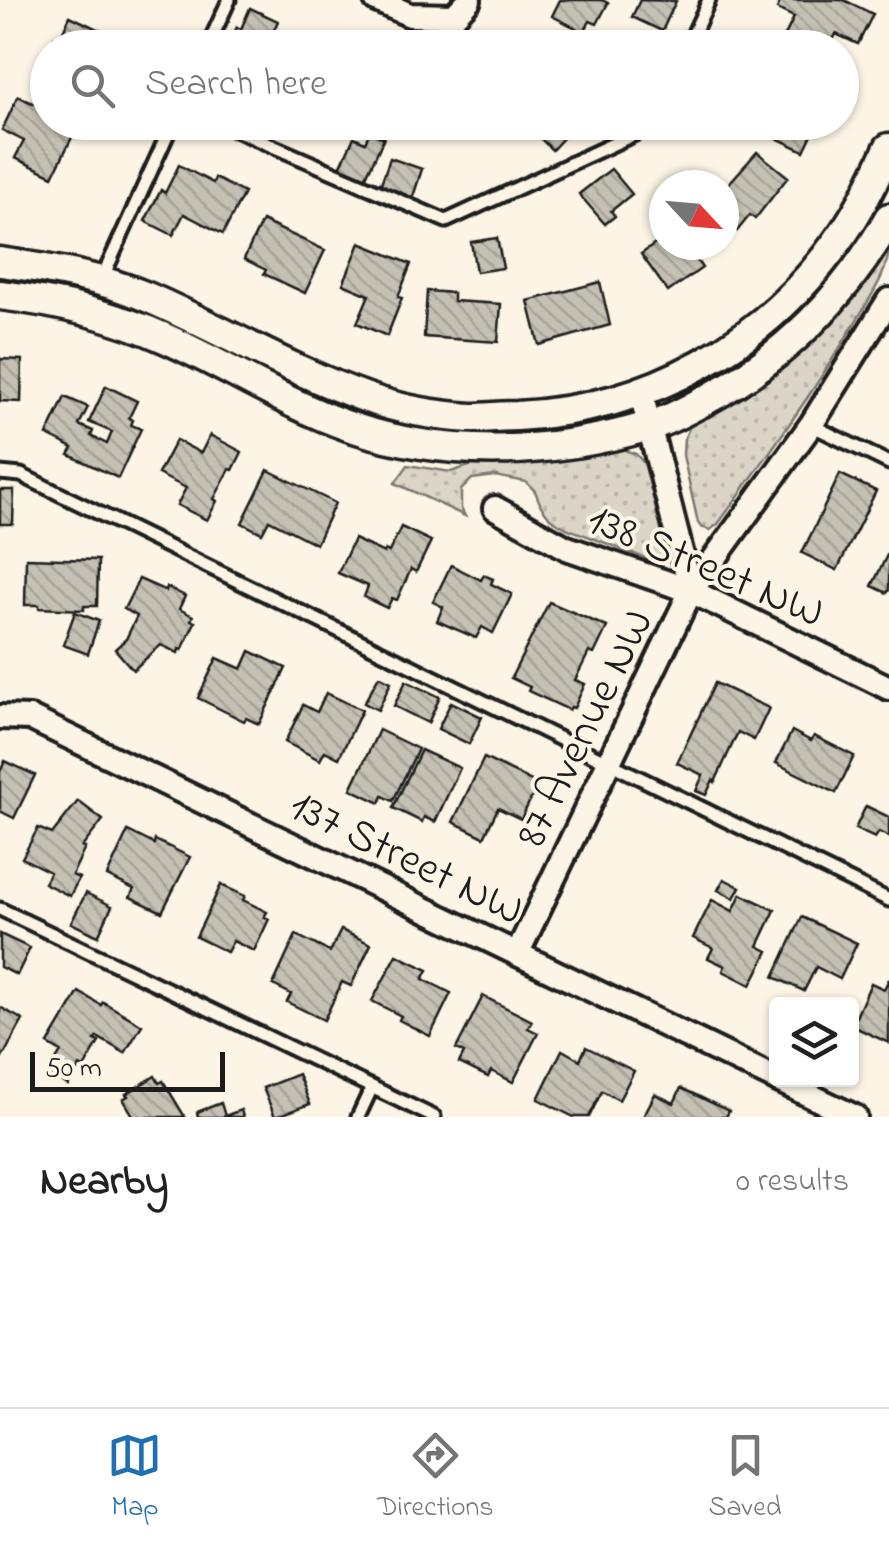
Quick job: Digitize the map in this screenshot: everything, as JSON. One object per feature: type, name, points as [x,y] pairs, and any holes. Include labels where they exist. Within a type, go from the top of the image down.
[{"type":"street","points":[[376,0],[410,15],[461,8]]},
{"type":"street","points":[[0,262],[101,281],[146,297],[314,377],[370,399],[471,418],[554,414],[642,393],[712,358],[744,336],[799,287],[842,235],[889,148]]},
{"type":"street","points":[[0,295],[66,305],[136,326],[351,426],[410,442],[454,448],[535,449],[651,426],[722,392],[786,346],[814,319],[866,256],[889,218]]},
{"type":"street","name":"87 Avenue NW","points":[[518,952],[691,592],[811,426],[889,300]]},
{"type":"street","name":"87 Avenue NW","points":[[642,393],[691,592]]},
{"type":"street","name":"138 Street NW","points":[[495,508],[567,548],[691,592],[889,688]]},
{"type":"street","name":"137 Street NW","points":[[0,717],[30,718],[769,1075]]},
{"type":"street","name":"137 Street NW","points":[[793,1087],[855,1117]]},
{"type":"lane","points":[[215,30],[229,0]]},
{"type":"lane","points":[[695,30],[709,0]]},
{"type":"lane","points":[[101,281],[165,140]]},
{"type":"lane","points":[[258,140],[446,222],[622,140]]},
{"type":"lane","points":[[811,426],[889,463]]},
{"type":"lane","points":[[0,473],[22,475],[889,900]]},
{"type":"lane","points":[[0,909],[434,1117]]},
{"type":"lane","points":[[358,1117],[372,1087]]},
{"type":"shaded area","points":[[889,246],[877,286],[806,400],[718,524],[710,530],[701,527],[683,455],[684,439],[691,424],[850,298]]},
{"type":"shaded area","points":[[619,448],[636,454],[650,470],[666,550],[662,559],[655,562],[566,528],[550,518],[526,482],[495,476],[472,479],[461,490],[465,516],[395,483],[408,465],[451,472],[478,463],[544,461]]},
{"type":"building","points":[[560,0],[608,3],[597,24],[590,21],[585,30],[552,16]]},
{"type":"building","points":[[640,0],[676,1],[662,30],[632,17]]},
{"type":"building","points":[[781,0],[844,0],[873,14],[859,42],[859,30],[788,30],[794,17],[777,9]]},
{"type":"building","points":[[250,8],[278,21],[274,30],[236,30],[241,29]]},
{"type":"building","points":[[70,16],[99,30],[64,30]]},
{"type":"building","points":[[18,96],[30,102],[30,140],[71,140],[53,176],[15,158],[24,141],[2,130]]},
{"type":"building","points":[[353,140],[383,140],[363,183],[338,172]]},
{"type":"building","points":[[542,140],[561,140],[552,150]]},
{"type":"building","points":[[781,140],[809,140],[804,151]]},
{"type":"building","points":[[757,152],[788,177],[755,219],[750,215],[739,229],[739,172]]},
{"type":"building","points":[[390,158],[422,169],[412,200],[379,189]]},
{"type":"building","points":[[179,165],[213,183],[215,178],[244,193],[223,234],[184,214],[173,235],[145,221]]},
{"type":"building","points":[[611,169],[632,194],[611,211],[615,216],[605,224],[579,194]]},
{"type":"building","points":[[262,221],[325,250],[305,293],[264,274],[266,270],[244,259]]},
{"type":"building","points":[[497,238],[503,268],[476,272],[471,242]]},
{"type":"building","points":[[360,243],[411,264],[387,336],[357,323],[369,295],[343,284]]},
{"type":"building","points":[[649,248],[649,260],[696,260],[702,268],[668,292],[641,254]]},
{"type":"building","points":[[600,282],[610,325],[539,345],[528,301]]},
{"type":"building","points":[[427,291],[453,293],[453,301],[501,304],[498,342],[424,337]]},
{"type":"building","points":[[0,359],[22,360],[21,402],[0,401]]},
{"type":"building","points":[[106,386],[137,401],[129,418],[133,420],[131,425],[141,429],[118,478],[69,455],[73,448],[47,435],[65,397],[88,407],[79,425],[107,444],[112,432],[89,422]]},
{"type":"building","points":[[210,435],[242,452],[214,499],[217,501],[207,520],[177,505],[186,488],[158,474],[176,440],[201,453]]},
{"type":"building","points":[[268,470],[335,503],[316,544],[269,520],[262,533],[242,523]]},
{"type":"building","points":[[840,474],[876,491],[837,570],[802,553]]},
{"type":"building","points":[[0,490],[14,490],[13,524],[0,524]]},
{"type":"building","points":[[401,527],[431,541],[416,572],[411,569],[397,600],[392,598],[387,608],[364,597],[368,586],[338,573],[354,539],[389,552]]},
{"type":"building","points":[[889,551],[889,590],[887,593],[872,586]]},
{"type":"building","points":[[26,558],[98,560],[97,606],[84,606],[84,610],[25,605]]},
{"type":"building","points":[[451,565],[481,580],[484,575],[493,579],[491,584],[512,594],[493,633],[482,627],[476,638],[437,621],[443,607],[433,602]]},
{"type":"building","points":[[139,579],[185,596],[179,609],[193,616],[191,620],[195,622],[182,650],[178,653],[161,645],[133,670],[115,649],[126,639],[137,616],[124,609]]},
{"type":"building","points":[[549,602],[607,627],[575,680],[585,684],[574,708],[569,710],[528,691],[530,687],[511,678]]},
{"type":"building","points":[[75,612],[99,621],[88,654],[63,645]]},
{"type":"building","points":[[250,651],[286,668],[259,724],[246,718],[244,721],[198,698],[217,658],[242,669]]},
{"type":"building","points":[[379,676],[391,682],[378,710],[364,703]]},
{"type":"building","points":[[406,681],[440,697],[428,723],[394,706]]},
{"type":"building","points":[[715,683],[769,708],[754,740],[738,732],[706,795],[696,791],[703,775],[677,763]]},
{"type":"building","points":[[326,693],[362,710],[339,758],[325,751],[320,760],[285,742],[303,705],[317,712]]},
{"type":"building","points":[[451,702],[482,717],[469,744],[438,729]]},
{"type":"building","points":[[379,730],[418,749],[393,801],[383,796],[380,803],[351,789]]},
{"type":"building","points":[[792,731],[811,741],[814,736],[854,756],[836,793],[776,763]]},
{"type":"building","points":[[421,750],[460,768],[435,822],[424,817],[422,822],[393,808]]},
{"type":"building","points":[[484,758],[538,784],[521,819],[498,808],[484,837],[453,822]]},
{"type":"building","points":[[5,761],[35,775],[14,818],[0,811],[0,772]]},
{"type":"building","points":[[78,801],[103,820],[82,847],[85,848],[72,875],[79,878],[70,896],[44,883],[50,872],[22,858],[38,828],[52,834]]},
{"type":"building","points":[[866,806],[889,817],[889,837],[879,832],[875,838],[855,829]]},
{"type":"building","points":[[128,831],[190,857],[162,912],[130,897],[134,889],[107,876]]},
{"type":"building","points":[[724,879],[740,887],[734,898],[718,890]]},
{"type":"building","points":[[221,885],[267,912],[264,917],[269,919],[254,951],[233,941],[227,952],[196,937]]},
{"type":"building","points":[[86,893],[112,906],[98,936],[71,923]]},
{"type":"building","points":[[741,894],[775,910],[758,946],[768,951],[751,985],[723,971],[725,966],[708,958],[713,948],[693,938],[712,900],[733,911]]},
{"type":"building","points":[[802,917],[857,943],[840,979],[816,967],[804,991],[774,977]]},
{"type":"building","points":[[341,930],[371,944],[351,986],[342,982],[324,1020],[287,1002],[291,994],[273,985],[296,935],[330,952]]},
{"type":"building","points":[[0,934],[30,948],[17,975],[0,967]]},
{"type":"building","points":[[397,955],[428,970],[423,979],[451,993],[430,1036],[372,1001]]},
{"type":"building","points":[[889,979],[889,1043],[859,1029],[859,1010],[871,983],[884,989]]},
{"type":"building","points":[[79,992],[142,1025],[125,1053],[97,1037],[99,1042],[84,1068],[80,1066],[68,1085],[48,1073],[61,1052],[48,1044]]},
{"type":"building","points":[[483,996],[532,1021],[528,1028],[538,1033],[513,1082],[491,1071],[488,1077],[459,1063],[464,1053],[456,1049]]},
{"type":"building","points":[[0,1007],[23,1020],[2,1058],[0,1057]]},
{"type":"building","points":[[586,1047],[634,1071],[619,1100],[602,1091],[589,1117],[574,1117],[538,1099],[562,1050],[580,1060]]},
{"type":"building","points":[[298,1074],[310,1104],[275,1117],[263,1088]]},
{"type":"building","points":[[155,1076],[159,1083],[163,1081],[185,1117],[134,1117],[123,1099]]},
{"type":"building","points":[[681,1088],[729,1111],[726,1117],[643,1117],[655,1094],[674,1103]]},
{"type":"building","points":[[221,1103],[225,1116],[241,1110],[243,1117],[198,1117],[197,1112]]}]
